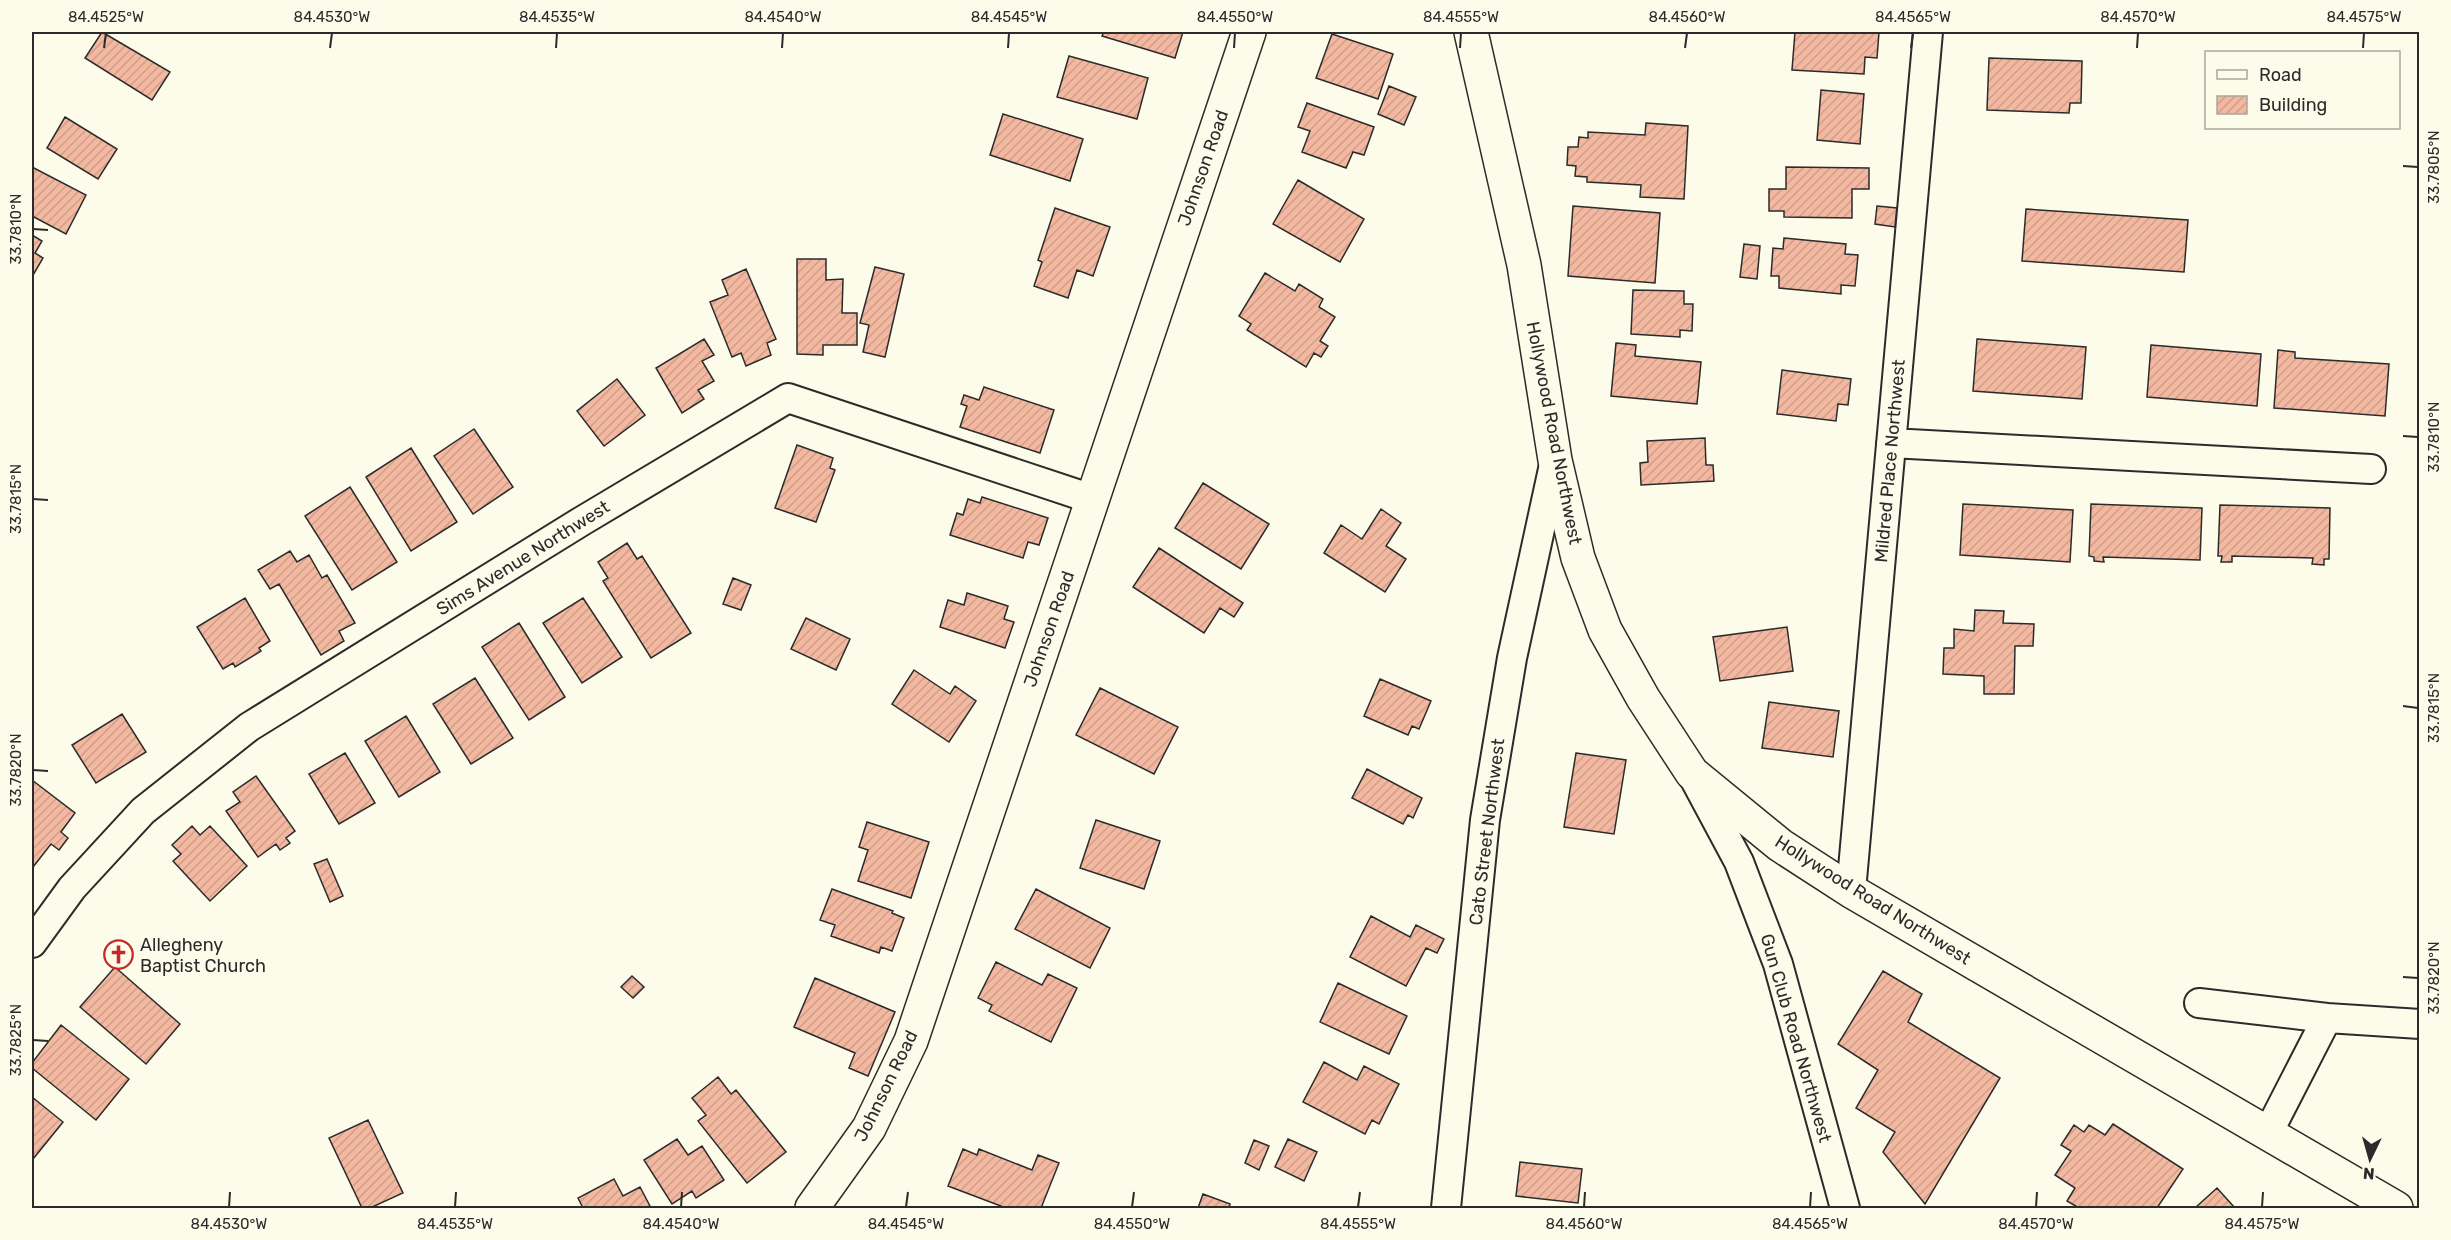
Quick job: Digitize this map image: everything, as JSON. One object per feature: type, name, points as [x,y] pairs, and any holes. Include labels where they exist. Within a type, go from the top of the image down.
[{"type":"street","name":"Johnson Road","points":[[814,1208],[869,1128],[911,1041],[1249,32]]},
{"type":"street","name":"Hollywood Road Northwest","points":[[1471,32],[1524,266],[1555,460],[1578,558],[1605,630],[1643,698],[1692,773],[1780,844],[1851,891],[2397,1209]]},
{"type":"street","name":"Mildred Place Northwest","points":[[1851,891],[1928,32]]},
{"type":"street","name":"Sims Avenue Northwest","points":[[32,943],[72,888],[143,811],[249,727],[582,521],[788,398],[1092,499]]},
{"type":"street","points":[[1891,443],[2371,470]]},
{"type":"street","name":"Cato Street Northwest","points":[[1446,1209],[1485,820],[1512,658],[1555,460]]},
{"type":"street","name":"Gun Club Road Northwest","points":[[1692,773],[1739,862],[1778,964],[1845,1209]]},
{"type":"street","points":[[2199,1004],[2327,1018],[2420,1024]]},
{"type":"street","points":[[2268,1133],[2327,1018]]},
{"type":"building","points":[[102,32],[170,72],[152,100],[85,58]]},
{"type":"building","points":[[1104,32],[1183,32],[1175,58],[1102,36]]},
{"type":"building","points":[[1795,32],[1879,32],[1877,58],[1865,57],[1864,74],[1792,70]]},
{"type":"building","points":[[1332,34],[1393,54],[1378,99],[1316,78]]},
{"type":"building","points":[[1069,56],[1148,78],[1137,119],[1057,97]]},
{"type":"building","points":[[1989,58],[2082,61],[2081,103],[2070,103],[2069,113],[1987,110]]},
{"type":"building","points":[[1389,86],[1416,97],[1404,125],[1378,114]]},
{"type":"building","points":[[1821,90],[1864,94],[1860,144],[1817,140]]},
{"type":"building","points":[[1307,103],[1374,127],[1364,155],[1353,152],[1346,168],[1302,152],[1310,131],[1298,127]]},
{"type":"building","points":[[1003,114],[1083,139],[1070,181],[990,155]]},
{"type":"building","points":[[65,117],[117,149],[98,179],[47,148]]},
{"type":"building","points":[[1646,123],[1688,126],[1684,199],[1640,197],[1641,185],[1587,182],[1587,177],[1575,176],[1576,166],[1567,165],[1568,147],[1578,147],[1579,137],[1588,138],[1588,132],[1645,135]]},
{"type":"building","points":[[32,167],[86,195],[66,234],[32,216]]},
{"type":"building","points":[[1786,167],[1869,168],[1869,189],[1852,189],[1852,218],[1784,217],[1784,211],[1769,211],[1769,189],[1786,189]]},
{"type":"building","points":[[1298,180],[1364,219],[1340,262],[1273,224]]},
{"type":"building","points":[[1573,206],[1660,213],[1655,283],[1568,276]]},
{"type":"building","points":[[1877,206],[1897,208],[1895,227],[1875,224]]},
{"type":"building","points":[[1055,208],[1110,227],[1093,276],[1077,270],[1068,298],[1034,286],[1042,262],[1038,260]]},
{"type":"building","points":[[2026,209],[2188,220],[2184,272],[2022,261]]},
{"type":"building","points":[[32,235],[42,241],[35,253],[43,258],[32,277]]},
{"type":"building","points":[[1784,238],[1846,244],[1845,254],[1858,255],[1855,286],[1841,285],[1841,294],[1779,288],[1779,276],[1771,276],[1773,248],[1783,249]]},
{"type":"building","points":[[1744,244],[1760,246],[1757,279],[1740,277]]},
{"type":"building","points":[[797,259],[826,259],[826,280],[843,279],[842,313],[857,313],[857,345],[823,345],[823,355],[797,354]]},
{"type":"building","points":[[875,267],[904,274],[885,357],[863,352],[869,325],[860,323]]},
{"type":"building","points":[[746,269],[776,339],[767,343],[771,355],[746,366],[741,353],[732,357],[710,302],[728,295],[722,280]]},
{"type":"building","points":[[1265,273],[1295,291],[1299,284],[1323,299],[1319,307],[1335,317],[1320,341],[1328,346],[1321,357],[1314,353],[1306,367],[1247,330],[1251,324],[1239,316]]},
{"type":"building","points":[[1633,290],[1684,291],[1684,304],[1693,304],[1692,331],[1680,330],[1680,337],[1631,334]]},
{"type":"building","points":[[704,339],[714,355],[702,361],[714,381],[698,390],[704,399],[682,413],[656,368]]},
{"type":"building","points":[[1977,339],[2086,347],[2082,399],[1973,391]]},
{"type":"building","points":[[1616,343],[1636,345],[1635,356],[1701,362],[1697,404],[1611,396]]},
{"type":"building","points":[[2151,345],[2261,354],[2257,406],[2147,397]]},
{"type":"building","points":[[2278,350],[2295,352],[2295,358],[2389,364],[2385,416],[2274,408]]},
{"type":"building","points":[[1782,370],[1851,379],[1848,405],[1838,404],[1836,421],[1777,414]]},
{"type":"building","points":[[617,379],[645,415],[604,446],[577,411]]},
{"type":"building","points":[[984,387],[1054,410],[1040,453],[960,427],[967,406],[961,404],[964,395],[979,400]]},
{"type":"building","points":[[474,429],[513,487],[473,514],[434,456]]},
{"type":"building","points":[[1705,438],[1706,465],[1713,465],[1714,481],[1641,485],[1640,463],[1648,462],[1647,441]]},
{"type":"building","points":[[797,445],[833,458],[830,468],[835,470],[816,522],[775,508]]},
{"type":"building","points":[[411,448],[457,522],[411,551],[366,477]]},
{"type":"building","points":[[1203,483],[1269,524],[1241,569],[1175,528]]},
{"type":"building","points":[[350,487],[397,562],[352,590],[305,516]]},
{"type":"building","points":[[982,497],[1048,518],[1039,545],[1028,542],[1023,558],[950,535],[957,513],[963,515],[968,499],[980,503]]},
{"type":"building","points":[[1963,504],[2073,510],[2070,562],[1960,555]]},
{"type":"building","points":[[2091,504],[2202,508],[2200,560],[2103,557],[2104,562],[2094,561],[2094,557],[2089,556]]},
{"type":"building","points":[[2220,505],[2330,508],[2329,559],[2324,559],[2324,565],[2312,564],[2313,558],[2232,556],[2232,562],[2221,562],[2222,556],[2218,556]]},
{"type":"building","points":[[1381,509],[1401,523],[1386,546],[1406,559],[1385,592],[1324,553],[1341,525],[1362,539]]},
{"type":"building","points":[[627,543],[637,559],[642,556],[691,633],[651,658],[603,581],[608,578],[598,562]]},
{"type":"building","points":[[1159,548],[1243,603],[1234,617],[1220,608],[1204,633],[1133,587]]},
{"type":"building","points":[[290,551],[297,562],[309,555],[322,578],[327,575],[355,623],[339,631],[344,641],[321,655],[279,584],[270,589],[258,570]]},
{"type":"building","points":[[733,578],[751,585],[741,610],[723,604]]},
{"type":"building","points":[[967,593],[1008,606],[1004,619],[1014,622],[1005,648],[940,627],[948,600],[964,605]]},
{"type":"building","points":[[245,598],[270,641],[259,648],[261,651],[235,667],[233,663],[223,669],[197,627]]},
{"type":"building","points":[[583,598],[622,657],[582,683],[543,623]]},
{"type":"building","points":[[1975,610],[2004,611],[2003,623],[2034,624],[2033,646],[2015,646],[2014,694],[1984,694],[1984,676],[1943,674],[1944,648],[1954,648],[1954,629],[1974,631]]},
{"type":"building","points":[[806,618],[850,639],[836,670],[791,649]]},
{"type":"building","points":[[519,623],[565,697],[529,720],[482,647]]},
{"type":"building","points":[[1787,627],[1793,671],[1720,681],[1713,637]]},
{"type":"building","points":[[914,670],[950,694],[955,686],[976,701],[949,742],[892,704]]},
{"type":"building","points":[[475,678],[513,738],[471,764],[433,704]]},
{"type":"building","points":[[1380,679],[1431,701],[1419,729],[1412,726],[1408,735],[1364,716]]},
{"type":"building","points":[[1100,688],[1178,727],[1154,774],[1076,735]]},
{"type":"building","points":[[1769,702],[1839,711],[1833,757],[1762,748]]},
{"type":"building","points":[[122,714],[146,752],[96,783],[72,745]]},
{"type":"building","points":[[406,716],[440,772],[399,797],[365,741]]},
{"type":"building","points":[[345,753],[375,803],[339,824],[309,774]]},
{"type":"building","points":[[1576,753],[1626,760],[1614,834],[1564,827]]},
{"type":"building","points":[[1367,769],[1422,798],[1413,818],[1408,815],[1403,824],[1352,798]]},
{"type":"building","points":[[256,776],[295,831],[286,838],[290,843],[280,850],[276,844],[258,857],[226,811],[240,802],[233,792]]},
{"type":"building","points":[[32,780],[75,813],[61,832],[68,838],[59,850],[51,844],[33,867]]},
{"type":"building","points":[[1096,820],[1160,841],[1144,889],[1080,868]]},
{"type":"building","points":[[867,822],[929,842],[911,898],[858,881],[868,850],[859,847]]},
{"type":"building","points":[[192,826],[200,835],[210,826],[247,866],[210,901],[173,861],[181,854],[172,845]]},
{"type":"building","points":[[327,859],[343,896],[330,902],[314,864]]},
{"type":"building","points":[[832,889],[893,911],[892,913],[904,918],[892,951],[881,947],[879,953],[831,936],[835,925],[820,920]]},
{"type":"building","points":[[1036,889],[1110,928],[1090,968],[1015,929]]},
{"type":"building","points":[[1371,916],[1410,937],[1416,925],[1444,939],[1437,953],[1426,948],[1406,986],[1350,957]]},
{"type":"building","points":[[996,962],[1042,985],[1048,974],[1077,988],[1051,1042],[989,1011],[992,1005],[978,998]]},
{"type":"building","points":[[115,967],[180,1024],[146,1064],[80,1007]]},
{"type":"building","points":[[1883,971],[1922,994],[1908,1022],[2000,1078],[1925,1204],[1883,1152],[1895,1132],[1856,1108],[1878,1070],[1838,1044]]},
{"type":"building","points":[[632,976],[644,987],[633,998],[621,987]]},
{"type":"building","points":[[815,978],[895,1012],[868,1076],[849,1068],[855,1053],[794,1027]]},
{"type":"building","points":[[1338,983],[1407,1016],[1389,1054],[1320,1022]]},
{"type":"building","points":[[61,1025],[129,1079],[96,1120],[32,1068],[32,1063]]},
{"type":"building","points":[[1324,1062],[1357,1080],[1364,1066],[1399,1084],[1379,1124],[1372,1120],[1365,1134],[1303,1102]]},
{"type":"building","points":[[718,1077],[731,1094],[736,1090],[786,1152],[747,1183],[698,1121],[706,1115],[692,1098]]},
{"type":"building","points":[[32,1097],[63,1122],[33,1159],[32,1157]]},
{"type":"building","points":[[368,1120],[403,1193],[370,1208],[362,1208],[329,1138]]},
{"type":"building","points":[[2113,1124],[2183,1169],[2157,1208],[2079,1208],[2067,1201],[2075,1188],[2055,1175],[2071,1151],[2061,1145],[2074,1125],[2084,1132],[2089,1125],[2105,1135]]},
{"type":"building","points":[[677,1139],[688,1155],[702,1146],[724,1180],[696,1198],[692,1191],[672,1204],[644,1160]]},
{"type":"building","points":[[1288,1139],[1317,1152],[1304,1181],[1275,1167]]},
{"type":"building","points":[[1254,1140],[1269,1146],[1259,1170],[1245,1163]]},
{"type":"building","points":[[963,1149],[977,1155],[979,1149],[1032,1170],[1038,1155],[1059,1163],[1041,1208],[1006,1208],[948,1186]]},
{"type":"building","points":[[1520,1162],[1582,1169],[1578,1203],[1516,1196]]},
{"type":"building","points":[[614,1179],[623,1196],[640,1187],[651,1208],[583,1208],[578,1198]]},
{"type":"building","points":[[2217,1188],[2235,1208],[2195,1208]]},
{"type":"building","points":[[1203,1194],[1230,1204],[1229,1208],[1198,1208]]},
{"type":"place","name":"Allegheny Baptist Church","points":[[119,955]]}]
